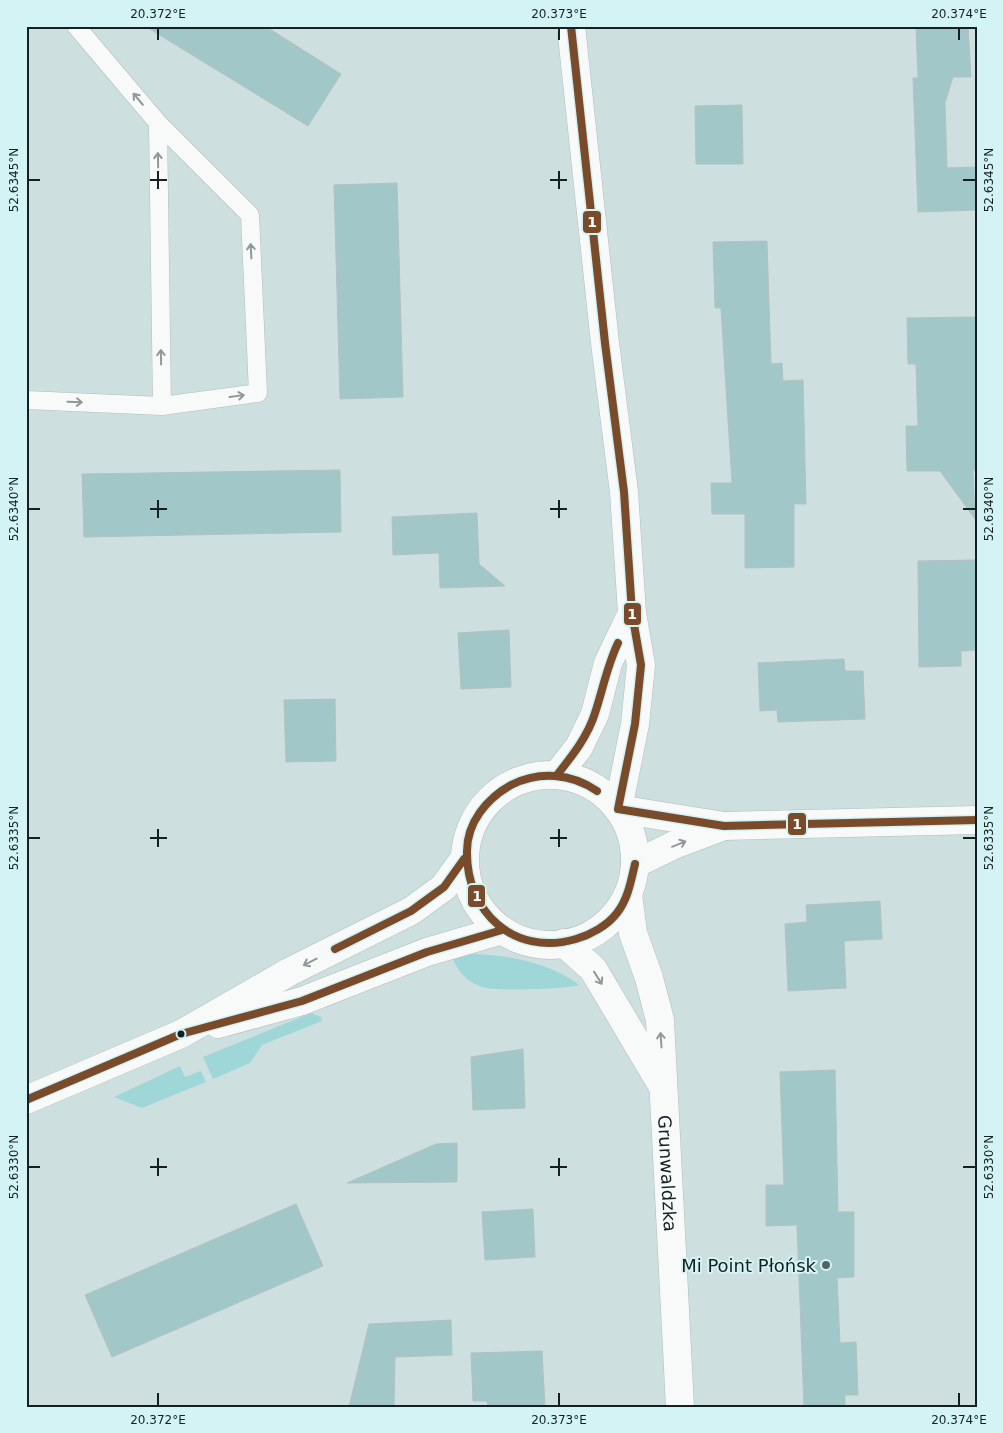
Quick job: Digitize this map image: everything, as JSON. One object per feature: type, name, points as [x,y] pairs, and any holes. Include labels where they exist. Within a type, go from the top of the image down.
[{"type":"street","points":[[571,26],[605,343],[624,492],[632,613],[641,665],[635,724],[618,808]]},
{"type":"street","points":[[557,775],[579,747],[595,714],[608,663],[632,613]]},
{"type":"street","points":[[557,775],[591,786],[618,808],[628,826],[634,845],[635,864],[628,894],[613,918],[591,935],[564,943],[531,943],[502,930],[486,916],[474,899],[467,880],[464,859],[469,832],[483,807],[503,788],[529,777],[557,775]]},
{"type":"street","points":[[618,808],[724,826],[977,820]]},
{"type":"street","points":[[635,864],[674,845],[724,826]]},
{"type":"street","points":[[26,1100],[181,1034],[289,972],[411,911],[444,887],[464,859]]},
{"type":"street","name":"Grunwaldzka","points":[[628,894],[633,933],[649,978],[660,1020],[680,1407]]},
{"type":"street","points":[[181,1034],[302,1001],[427,952],[502,930]]},
{"type":"street","name":"Grunwaldzka","points":[[564,943],[593,969],[664,1089]]},
{"type":"lane","points":[[26,400],[162,406],[258,393],[250,215],[158,123],[76,26]]},
{"type":"lane","points":[[158,123],[162,406]]},
{"type":"shaded area","points":[[470,954],[483,954],[527,961],[568,977],[579,985],[562,988],[533,989],[486,988],[466,978],[458,969],[453,959]]},
{"type":"shaded area","points":[[311,1013],[321,1017],[322,1021],[262,1045],[250,1063],[213,1079],[203,1057]]},
{"type":"shaded area","points":[[180,1066],[185,1077],[201,1071],[206,1082],[142,1108],[114,1097]]},
{"type":"building","points":[[145,26],[265,26],[341,74],[308,126]]},
{"type":"building","points":[[916,26],[968,26],[971,77],[953,77],[945,103],[947,168],[977,167],[977,210],[918,212],[913,78],[918,78]]},
{"type":"building","points":[[742,105],[743,164],[696,164],[695,106]]},
{"type":"building","points":[[397,183],[403,397],[340,399],[334,185]]},
{"type":"building","points":[[767,241],[771,364],[782,363],[783,381],[803,380],[806,504],[794,504],[794,567],[745,568],[745,514],[712,514],[711,483],[732,483],[721,308],[715,308],[713,242]]},
{"type":"building","points":[[977,317],[977,470],[973,470],[975,519],[940,471],[907,471],[906,426],[918,426],[916,364],[908,364],[907,318]]},
{"type":"building","points":[[340,470],[341,532],[84,537],[82,474]]},
{"type":"building","points":[[477,513],[479,564],[505,586],[440,588],[439,553],[393,555],[392,517]]},
{"type":"building","points":[[977,560],[977,650],[961,651],[961,666],[919,667],[918,561]]},
{"type":"building","points":[[509,630],[511,687],[461,689],[458,633]]},
{"type":"building","points":[[844,659],[845,671],[863,671],[865,719],[778,722],[777,710],[760,711],[758,663]]},
{"type":"building","points":[[335,699],[336,761],[286,762],[284,700]]},
{"type":"building","points":[[880,901],[882,939],[844,941],[846,988],[788,991],[785,924],[807,922],[806,905]]},
{"type":"building","points":[[523,1049],[525,1108],[473,1110],[471,1057]]},
{"type":"building","points":[[835,1070],[838,1212],[854,1212],[854,1277],[837,1278],[840,1343],[856,1342],[858,1395],[845,1395],[845,1407],[804,1407],[797,1225],[766,1226],[766,1185],[784,1185],[780,1072]]},
{"type":"building","points":[[457,1143],[457,1182],[347,1183],[436,1144]]},
{"type":"building","points":[[296,1204],[323,1266],[112,1357],[85,1295]]},
{"type":"building","points":[[533,1209],[535,1257],[485,1260],[482,1212]]},
{"type":"building","points":[[451,1320],[452,1355],[395,1357],[394,1407],[349,1407],[369,1324]]},
{"type":"building","points":[[542,1351],[545,1407],[488,1407],[487,1401],[473,1401],[471,1353]]},
{"type":"transit line","name":"1","points":[[571,26],[605,343],[624,492],[632,613],[641,665],[635,724],[618,809]]},
{"type":"transit line","name":"1","points":[[557,775],[574,753],[588,730],[618,643]]},
{"type":"transit line","name":"1","points":[[597,791],[577,780],[544,776],[522,780],[494,797],[474,822],[468,841],[469,873],[475,893],[485,910],[498,925],[514,935],[533,941],[553,943],[576,939],[598,929],[608,922],[621,908],[635,864]]},
{"type":"transit line","name":"1","points":[[618,809],[724,826],[977,820]]},
{"type":"transit line","name":"1","points":[[335,949],[411,911],[444,887],[464,859]]},
{"type":"transit line","name":"1","points":[[26,1100],[181,1034],[302,1001],[427,952],[502,930]]},
{"type":"place","name":"Mi Point Płońsk","points":[[826,1265]]}]
